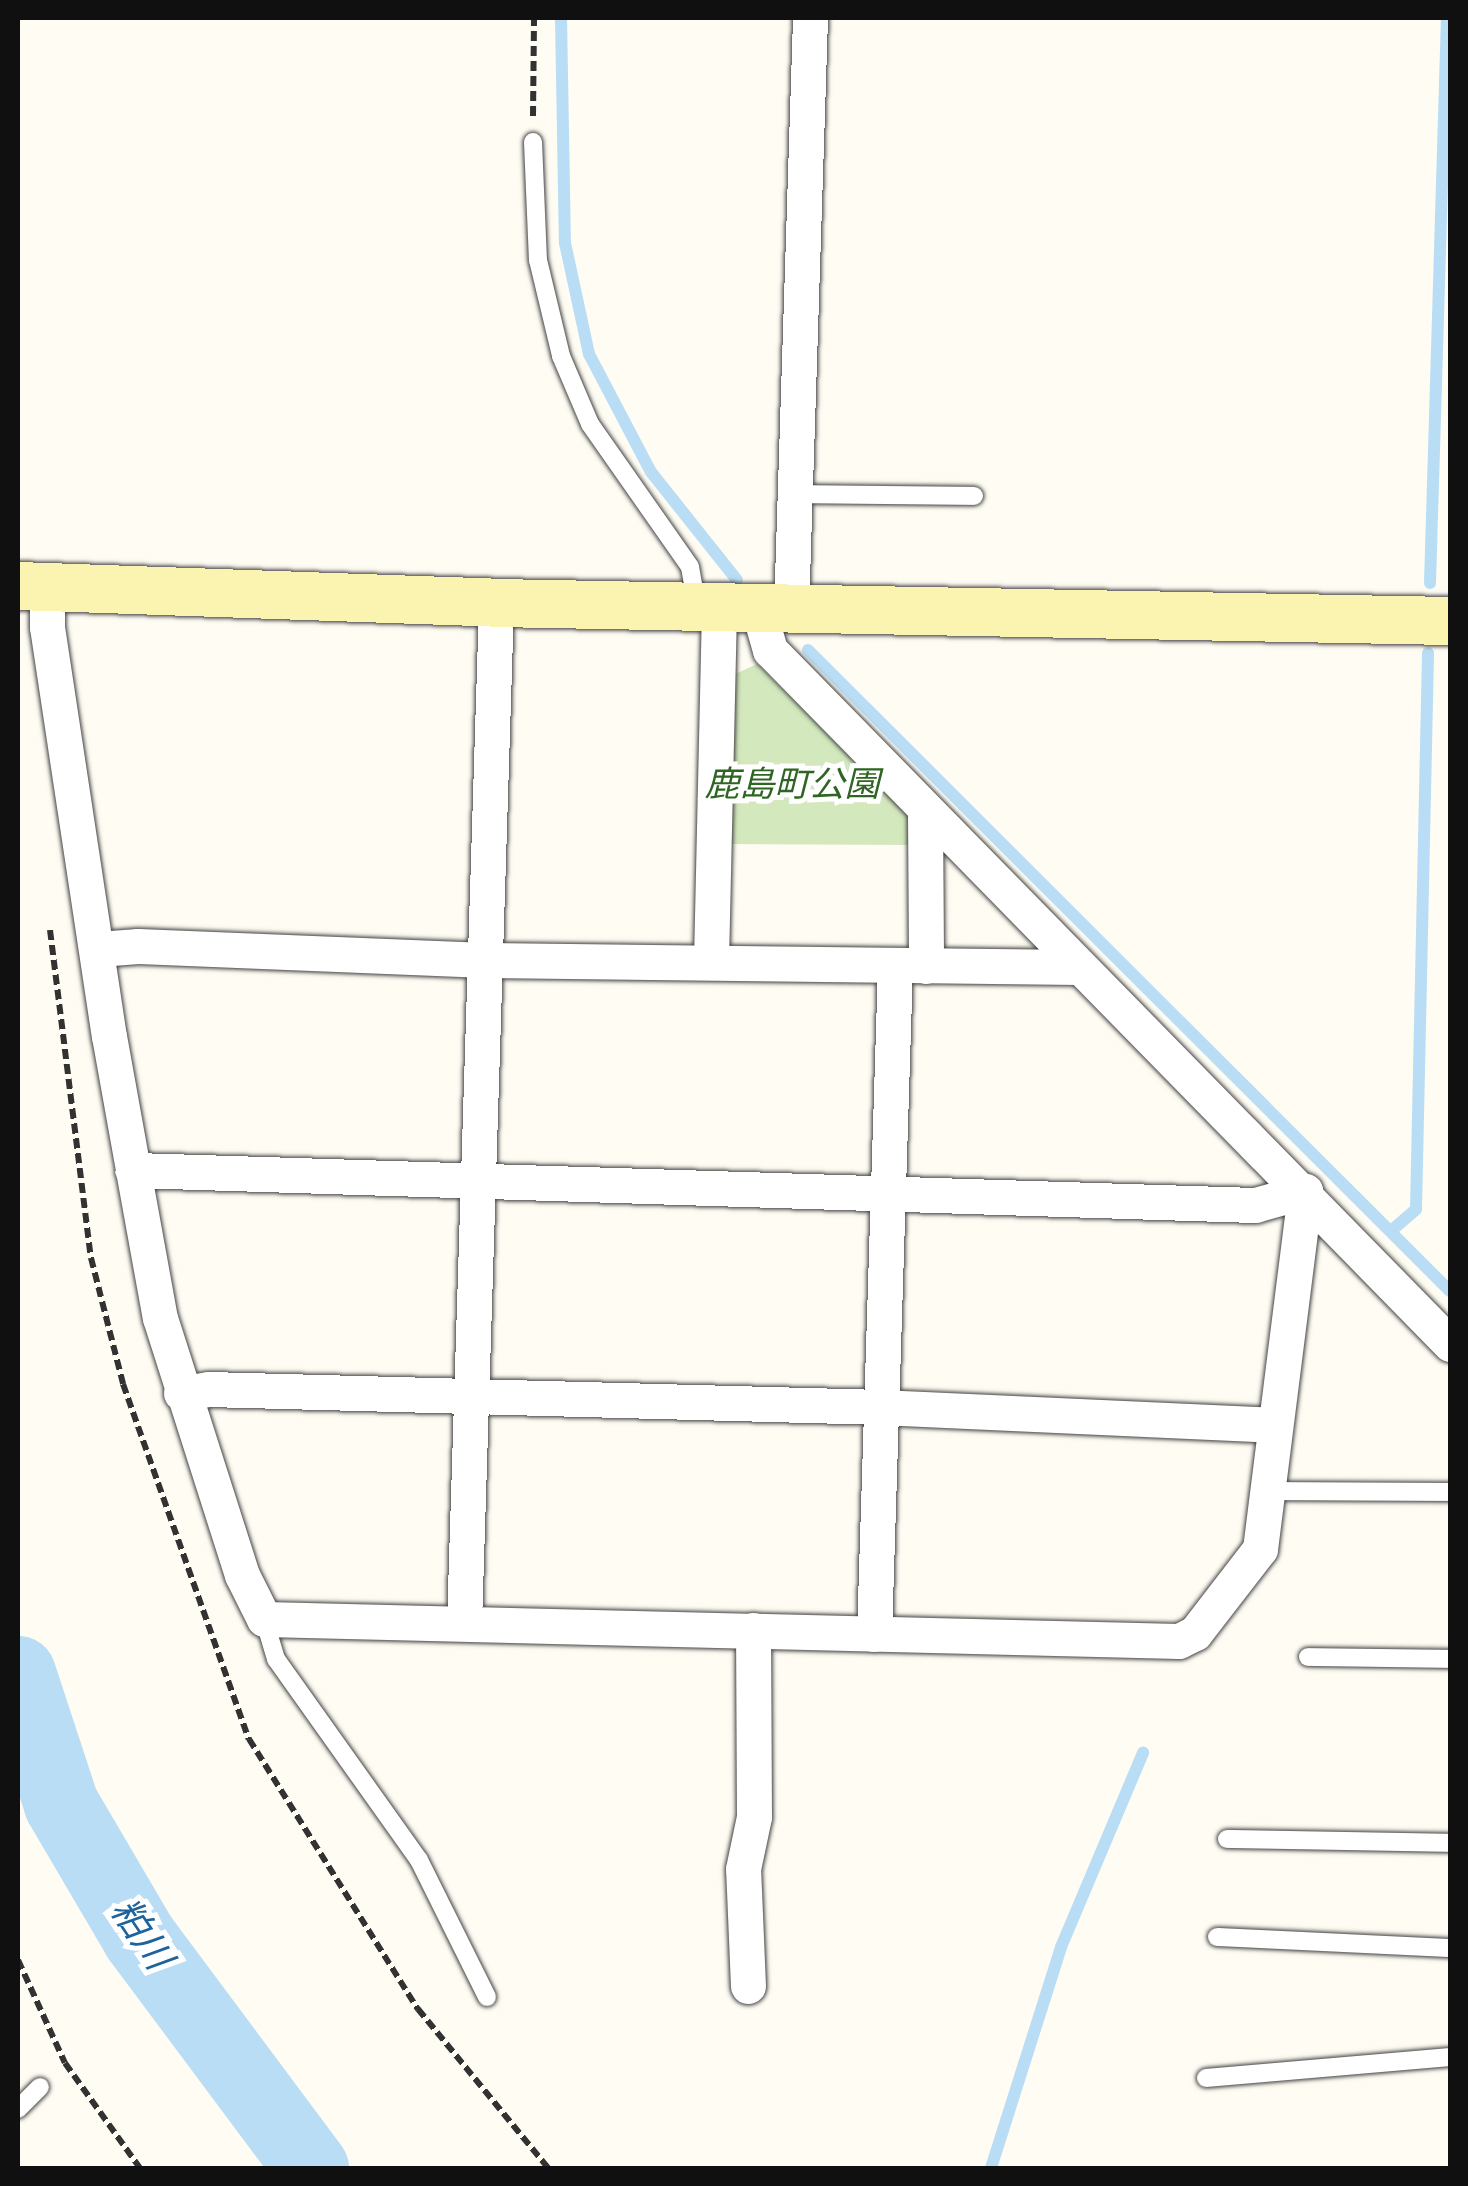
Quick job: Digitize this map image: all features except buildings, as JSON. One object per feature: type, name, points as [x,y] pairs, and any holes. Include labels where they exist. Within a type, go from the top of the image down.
[{"type":"street","points":[[711,961],[741,608],[795,494],[810,18]]},
{"type":"street","points":[[1305,1191],[1272,1425],[1260,1550],[1195,1633],[1179,1641],[264,1618],[242,1575],[181,1394],[160,1318],[47,627],[32,587],[496,603],[1450,621]]},
{"type":"street","points":[[464,1623],[496,603]]},
{"type":"street","points":[[741,608],[770,650],[925,812],[1305,1191],[1450,1344]]},
{"type":"street","points":[[874,1634],[887,1194],[925,812]]},
{"type":"street","points":[[98,949],[138,946],[486,960],[1078,968]]},
{"type":"street","points":[[133,1170],[1255,1205],[1305,1191]]},
{"type":"street","points":[[181,1394],[208,1389],[880,1407],[1272,1425]]},
{"type":"street","points":[[748,1986],[743,1869],[754,1817],[753,1630]]},
{"type":"lane","points":[[533,142],[538,260],[561,356],[590,424],[690,567],[741,608]]},
{"type":"lane","points":[[795,494],[974,496]]},
{"type":"lane","points":[[1268,1491],[1450,1492]]},
{"type":"lane","points":[[264,1618],[276,1659],[419,1860],[488,1997]]},
{"type":"lane","points":[[1308,1656],[1450,1658]]},
{"type":"lane","points":[[1226,1839],[1450,1843]]},
{"type":"lane","points":[[1217,1937],[1450,1948]]},
{"type":"lane","points":[[1206,2078],[1450,2057]]},
{"type":"lane","points":[[18,2109],[40,2087]]},
{"type":"path","points":[[533,142],[534,18]]},
{"type":"path","points":[[18,1960],[64,2062],[140,2168]]},
{"type":"green space","name":"鹿島町公園","points":[[757,664],[914,821],[915,845],[731,844],[731,676]]},
{"type":"waterway","points":[[561,18],[565,243],[589,354],[651,472],[737,580]]},
{"type":"waterway","points":[[1430,583],[1447,18]]},
{"type":"waterway","points":[[808,650],[1450,1291]]},
{"type":"waterway","points":[[1391,1231],[1416,1209],[1428,653]]},
{"type":"waterway","name":"粕川","points":[[18,1673],[61,1804],[139,1937],[311,2168]]},
{"type":"waterway","points":[[991,2168],[1061,1947],[1143,1753]]}]
